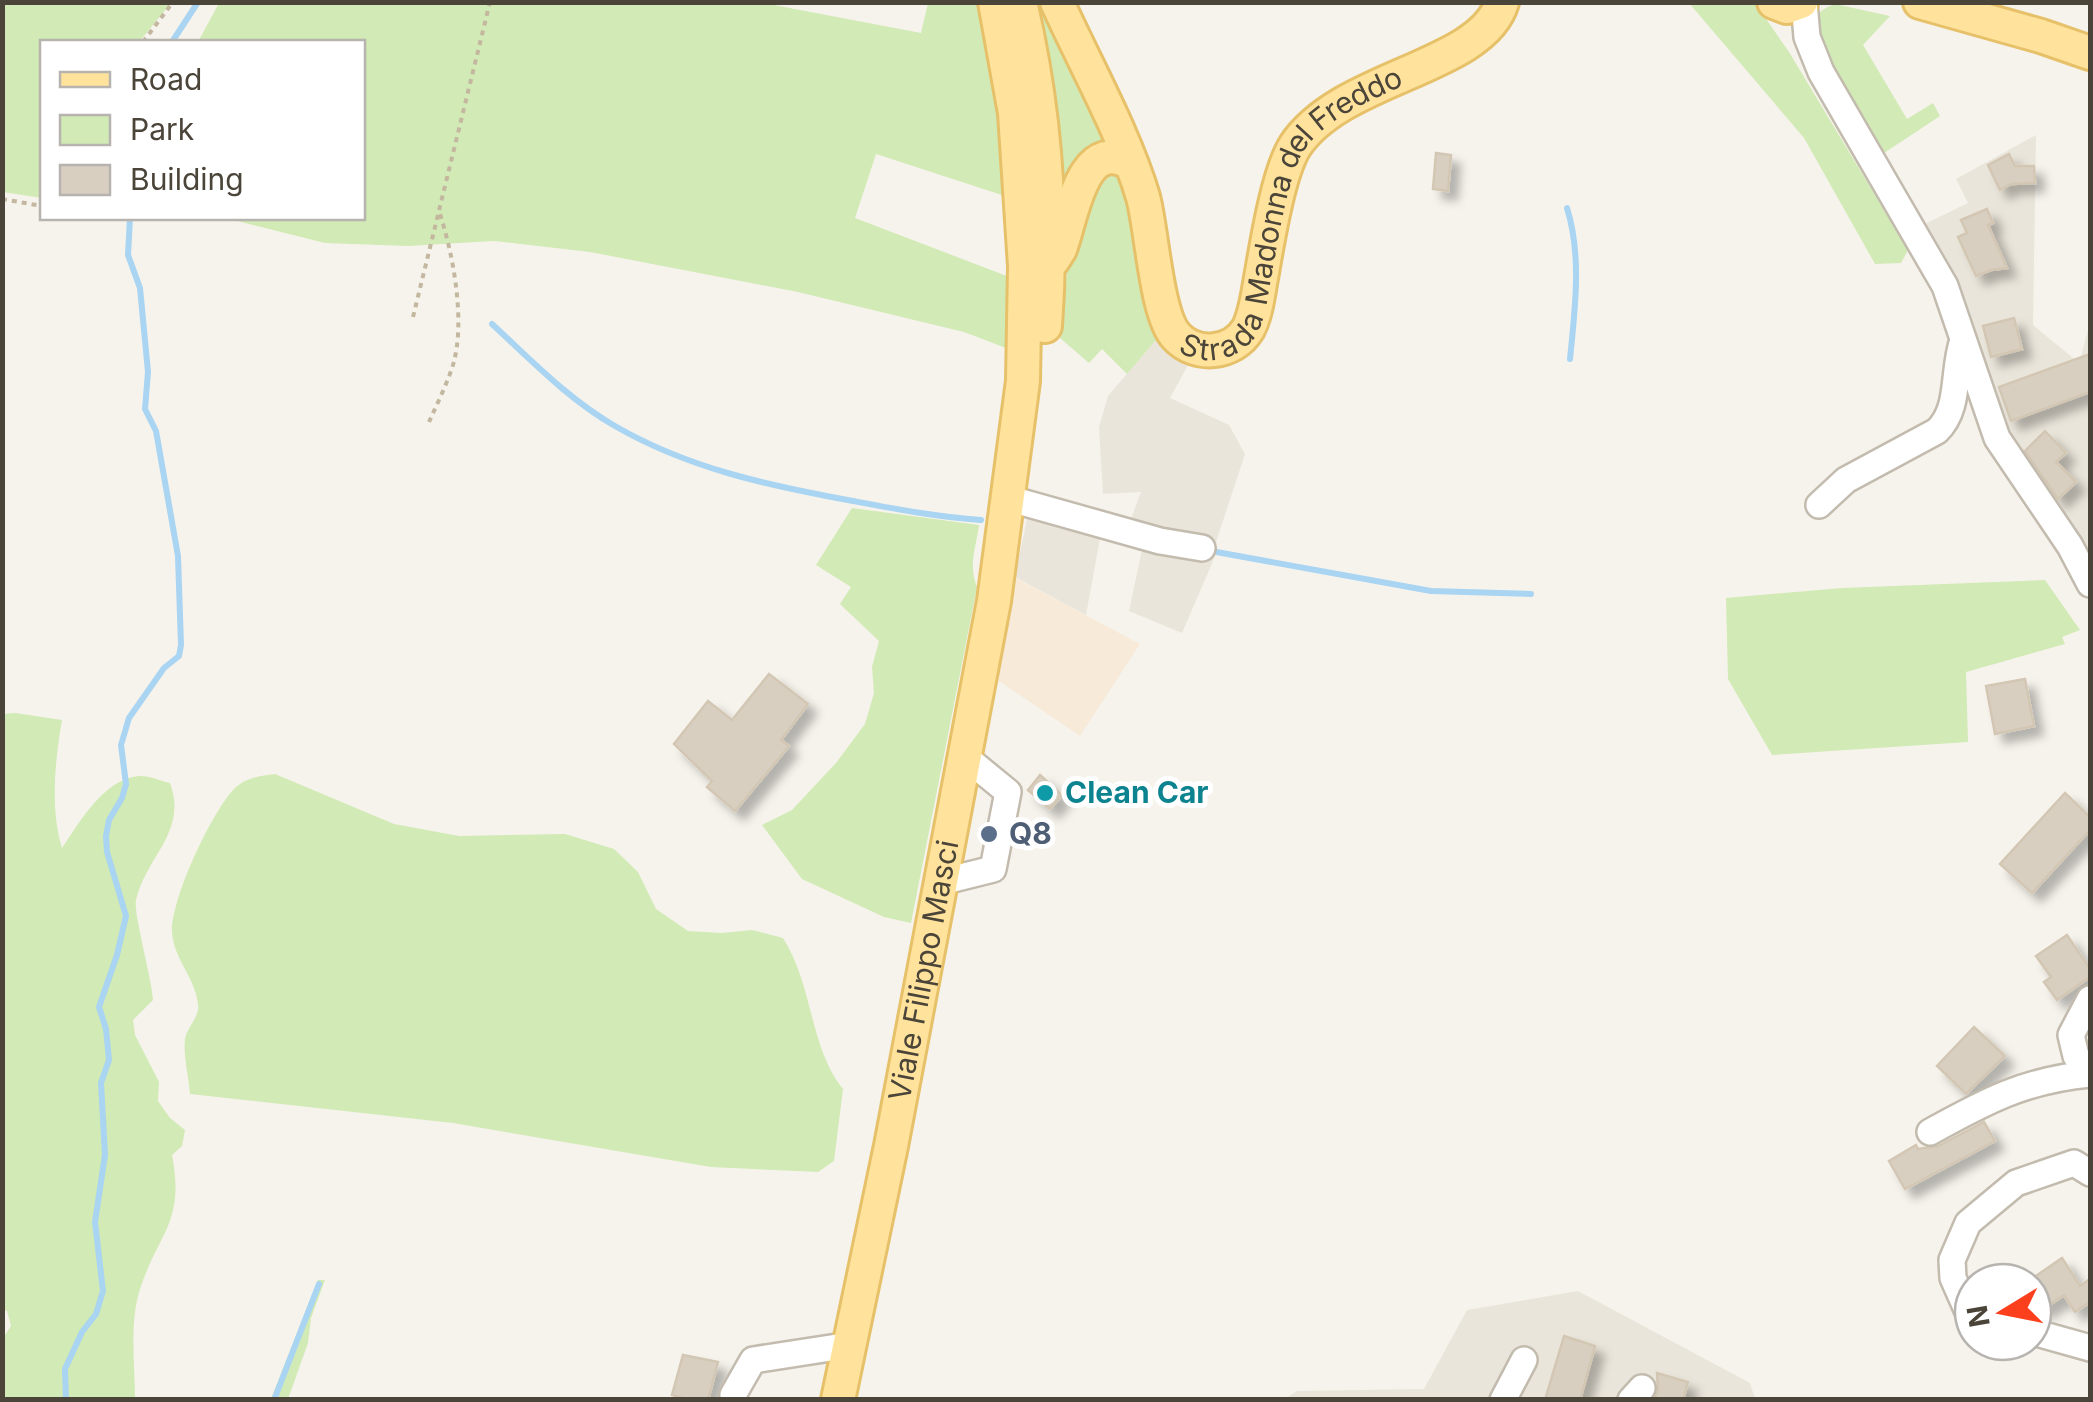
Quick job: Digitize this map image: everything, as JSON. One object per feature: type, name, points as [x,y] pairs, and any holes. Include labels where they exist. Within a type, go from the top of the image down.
[{"type":"main road","name":"Viale Filippo Masci","points":[[838,1400],[1011,499],[1026,318],[1015,113],[995,2]]},
{"type":"main road","name":"Viale Filippo Masci","points":[[1011,499],[1031,450],[1041,383],[1050,264],[1044,152],[1020,2]]},
{"type":"main road","name":"Strada Madonna del Freddo","points":[[1056,2],[1143,198],[1172,331],[1184,343],[1200,350],[1228,347],[1245,334],[1252,321],[1276,202],[1293,149],[1310,128],[1361,92],[1476,40],[1492,24],[1502,2]]},
{"type":"main road","points":[[1774,2],[1786,7],[1803,2]]},
{"type":"main road","points":[[1920,2],[2090,53]]},
{"type":"main road","points":[[1050,264],[1060,249],[1088,169],[1098,160],[1110,157],[1130,163]]},
{"type":"main road","name":"Viale Filippo Masci","points":[[1026,318],[1034,291],[1050,264]]},
{"type":"street","points":[[1774,2],[1798,44],[1821,72]]},
{"type":"street","points":[[1803,2],[1806,37],[1821,72],[1945,286],[1997,438],[2070,546],[2090,584]]},
{"type":"street","points":[[1819,504],[1846,480],[1936,432],[1946,422],[1953,405],[1956,362],[1963,340]]},
{"type":"street","points":[[1011,499],[1160,541],[1202,548]]},
{"type":"street","points":[[940,882],[993,870],[1001,831],[1008,792],[964,756]]},
{"type":"street","points":[[1930,1132],[1996,1096],[2042,1082],[2090,1074],[2076,1056],[2071,1035],[2090,998]]},
{"type":"street","points":[[1953,1278],[1952,1260],[1968,1222],[2016,1183],[2074,1163],[2090,1173]]},
{"type":"street","points":[[2053,1338],[2090,1348]]},
{"type":"street","points":[[733,1394],[753,1360],[850,1344]]},
{"type":"street","points":[[1503,1400],[1524,1360]]},
{"type":"path","points":[[144,40],[173,2]]},
{"type":"path","points":[[413,317],[490,2]]},
{"type":"path","points":[[2,200],[40,206]]},
{"type":"path","points":[[429,422],[453,364],[456,340],[454,273],[439,211]]},
{"type":"shaded area","points":[[2036,135],[2033,325],[2079,363],[2090,323],[2090,560],[2015,460],[1921,226],[1968,203],[1956,179]]},
{"type":"shaded area","points":[[1156,340],[1174,359],[1188,365],[1170,398],[1229,425],[1245,454],[1216,542],[1209,541],[1206,551],[1216,554],[1182,633],[1129,611],[1143,545],[1101,533],[1086,615],[1015,577],[1031,499],[1128,527],[1141,492],[1103,494],[1099,427],[1108,396]]},
{"type":"shaded area","points":[[1014,577],[1140,644],[1080,736],[996,679]]},
{"type":"shaded area","points":[[1578,1291],[1750,1383],[1755,1399],[1283,1400],[1297,1391],[1424,1389],[1467,1310]]},
{"type":"green space","points":[[758,2],[921,33],[928,3],[984,3],[1011,198],[876,154],[855,218],[1012,278],[1006,348],[964,332],[798,292],[590,252],[494,241],[408,246],[325,243],[233,220],[365,220],[365,40],[199,40],[219,3]]},
{"type":"green space","points":[[2,3],[171,3],[141,40],[40,40],[40,198],[3,192]]},
{"type":"green space","points":[[1029,3],[1042,3],[1110,151],[1062,208]]},
{"type":"green space","points":[[1689,3],[1755,3],[1789,52],[1908,250],[1901,263],[1875,264],[1804,138]]},
{"type":"green space","points":[[1835,4],[1890,16],[1863,45],[1907,119],[1933,103],[1940,116],[1881,155],[1819,48],[1816,18]]},
{"type":"green space","points":[[1109,171],[1123,178],[1156,340],[1127,374],[1102,349],[1089,363],[1060,338],[1070,242],[1080,207]]},
{"type":"green space","points":[[852,508],[979,525],[973,564],[977,587],[911,923],[884,917],[802,879],[762,825],[792,810],[836,763],[865,724],[874,693],[872,667],[879,641],[840,604],[851,587],[816,565]]},
{"type":"green space","points":[[2045,580],[2080,630],[2062,637],[2065,644],[1966,672],[1968,742],[1772,755],[1728,679],[1726,598],[1842,588]]},
{"type":"green space","points":[[2,714],[62,720],[55,784],[62,848],[103,794],[125,779],[142,776],[170,783],[174,800],[170,830],[136,900],[153,1000],[133,1020],[135,1035],[159,1082],[158,1101],[185,1130],[182,1146],[172,1155],[173,1212],[137,1302],[135,1399],[3,1399],[3,1338],[11,1326],[7,1311],[2,1309]]},
{"type":"green space","points":[[275,774],[394,824],[459,836],[565,834],[614,849],[638,872],[656,909],[688,931],[752,930],[783,938],[801,976],[824,1055],[843,1089],[834,1161],[818,1172],[711,1167],[453,1123],[190,1094],[185,1039],[198,1004],[174,942],[173,917],[185,879],[224,802],[242,783]]},
{"type":"green space","points":[[318,1280],[325,1280],[288,1399],[271,1399]]},
{"type":"building","points":[[1436,153],[1451,155],[1448,191],[1433,189]]},
{"type":"building","points":[[2009,154],[2015,166],[2034,166],[2035,183],[2011,184],[2000,190],[1988,165]]},
{"type":"building","points":[[1987,209],[1993,223],[1988,225],[2007,268],[1976,276],[1958,237],[1967,233],[1961,220]]},
{"type":"building","points":[[2014,318],[2022,349],[1991,357],[1983,326]]},
{"type":"building","points":[[2090,354],[2090,392],[2011,421],[1999,387]]},
{"type":"building","points":[[2045,431],[2066,453],[2056,462],[2076,482],[2058,499],[2025,451]]},
{"type":"building","points":[[769,674],[808,704],[781,740],[789,746],[735,811],[707,787],[712,781],[674,744],[708,701],[732,720]]},
{"type":"building","points":[[2025,679],[2034,726],[1995,734],[1986,686]]},
{"type":"building","name":"Clean Car","points":[[1040,775],[1062,795],[1050,809],[1028,790]]},
{"type":"building","points":[[2065,793],[2090,817],[2090,830],[2032,893],[2000,864]]},
{"type":"building","points":[[2067,935],[2090,969],[2090,977],[2057,1000],[2044,982],[2051,977],[2036,956]]},
{"type":"building","points":[[1974,1027],[2005,1056],[1966,1094],[1937,1066]]},
{"type":"building","points":[[1984,1122],[1995,1141],[1905,1189],[1889,1161],[1916,1145],[1918,1149],[1938,1146]]},
{"type":"building","points":[[2062,1258],[2080,1286],[2090,1279],[2090,1302],[2075,1312],[2064,1295],[2053,1302],[2053,1264]]},
{"type":"building","points":[[1564,1336],[1595,1346],[1580,1400],[1545,1400]]},
{"type":"building","points":[[683,1355],[718,1362],[708,1400],[672,1395]]},
{"type":"building","points":[[1657,1373],[1688,1382],[1683,1400],[1654,1400]]},
{"type":"waterway","points":[[173,40],[198,2]]},
{"type":"waterway","points":[[1567,208],[1576,264],[1570,359]]},
{"type":"waterway","points":[[66,1400],[65,1369],[82,1332],[96,1314],[103,1291],[95,1222],[105,1155],[101,1083],[109,1060],[99,1007],[126,916],[106,836],[126,784],[121,745],[129,718],[164,668],[179,656],[181,645],[178,556],[156,431],[145,409],[148,372],[140,288],[128,255],[130,220]]},
{"type":"waterway","points":[[492,324],[582,404],[615,426],[672,454],[792,489],[981,520]]},
{"type":"waterway","points":[[1211,551],[1431,591],[1531,594]]},
{"type":"waterway","points":[[274,1400],[319,1284]]},
{"type":"place","name":"Clean Car","points":[[1045,793]]},
{"type":"place","name":"Q8","points":[[989,834]]}]
